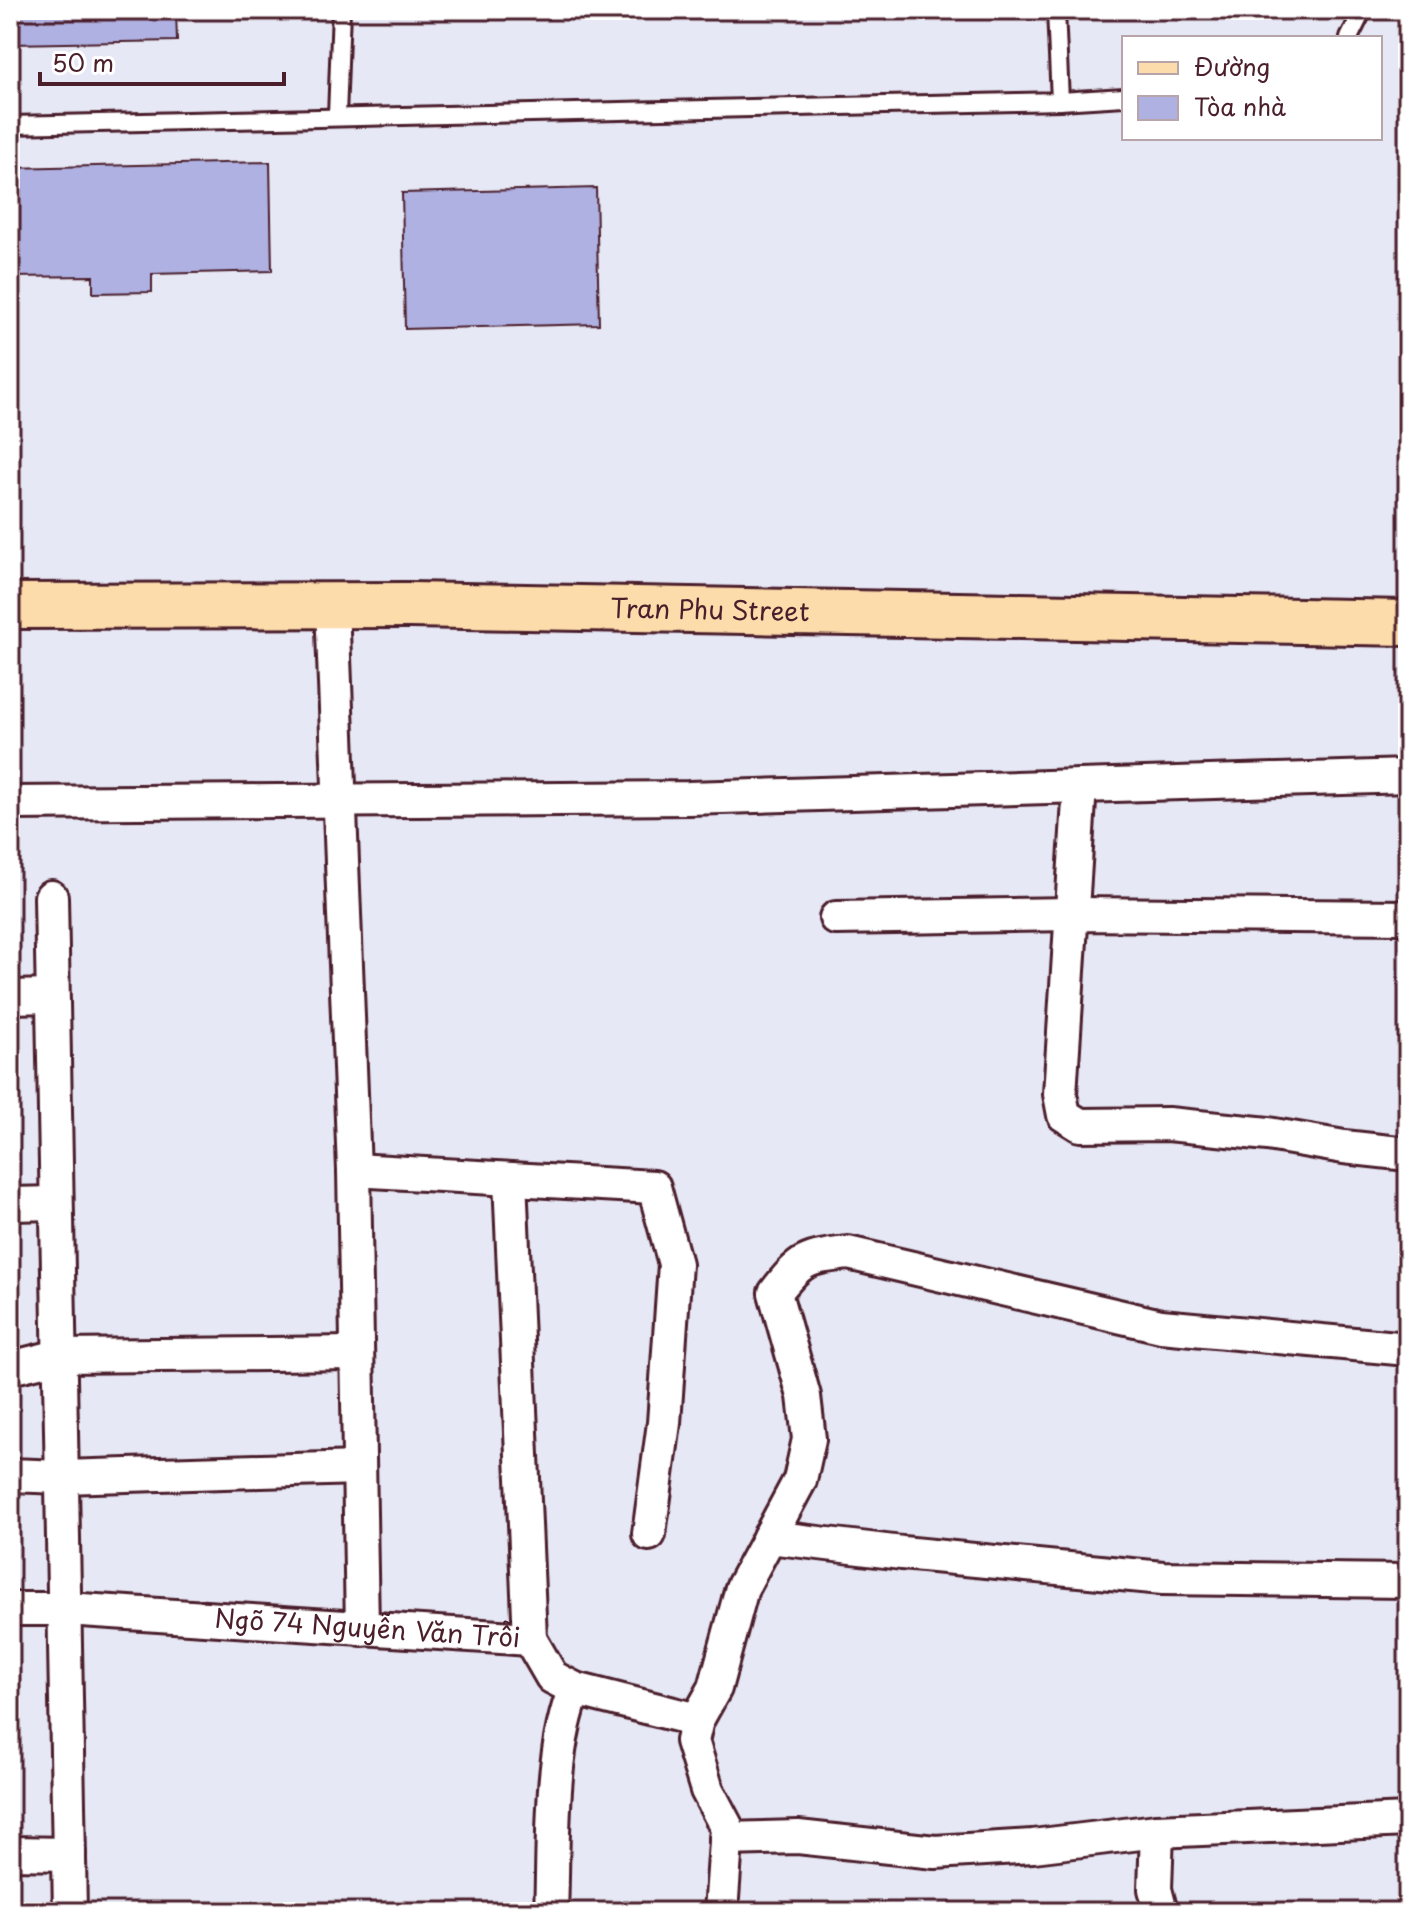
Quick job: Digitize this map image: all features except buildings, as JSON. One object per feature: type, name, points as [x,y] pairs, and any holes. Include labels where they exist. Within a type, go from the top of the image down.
[{"type":"main road","name":"Tran Phu Street","points":[[10,606],[332,606],[1408,623]]},
{"type":"street","points":[[332,606],[354,1170],[362,1629]]},
{"type":"street","points":[[10,803],[688,798],[1408,776]]},
{"type":"street","points":[[1080,786],[1060,1094],[1064,1115],[1080,1125],[1168,1124],[1268,1134],[1408,1154]]},
{"type":"street","points":[[51,897],[70,1912]]},
{"type":"street","points":[[836,918],[1073,914],[1408,917]]},
{"type":"street","points":[[10,997],[52,996]]},
{"type":"street","points":[[354,1170],[654,1187],[675,1264],[664,1423],[649,1534]]},
{"type":"street","points":[[510,1179],[530,1639]]},
{"type":"street","points":[[10,1204],[56,1203]]},
{"type":"street","points":[[721,1912],[727,1828],[707,1790],[692,1741],[697,1720],[715,1688],[742,1588],[800,1480],[809,1439],[804,1396],[775,1293],[794,1268],[813,1257],[848,1253],[1161,1326],[1408,1349]]},
{"type":"street","points":[[10,1368],[59,1356],[357,1353]]},
{"type":"street","points":[[10,1475],[62,1477],[359,1468]]},
{"type":"street","points":[[769,1537],[1163,1578],[1408,1581]]},
{"type":"street","name":"Ngõ 74 Nguyễn Văn Trỗi","points":[[10,1609],[66,1609],[530,1639],[552,1677],[575,1689],[697,1720]]},
{"type":"street","points":[[551,1912],[559,1751],[565,1715],[575,1689]]},
{"type":"street","points":[[726,1839],[798,1837],[935,1852],[1033,1846],[1157,1831],[1408,1820]]},
{"type":"street","points":[[1157,1831],[1155,1889],[1161,1912]]},
{"type":"street","points":[[10,1853],[69,1854]]},
{"type":"lane","points":[[337,116],[341,10]]},
{"type":"lane","points":[[1056,10],[1060,101]]},
{"type":"lane","points":[[1350,36],[1363,10]]},
{"type":"lane","points":[[10,125],[1122,97]]}]
